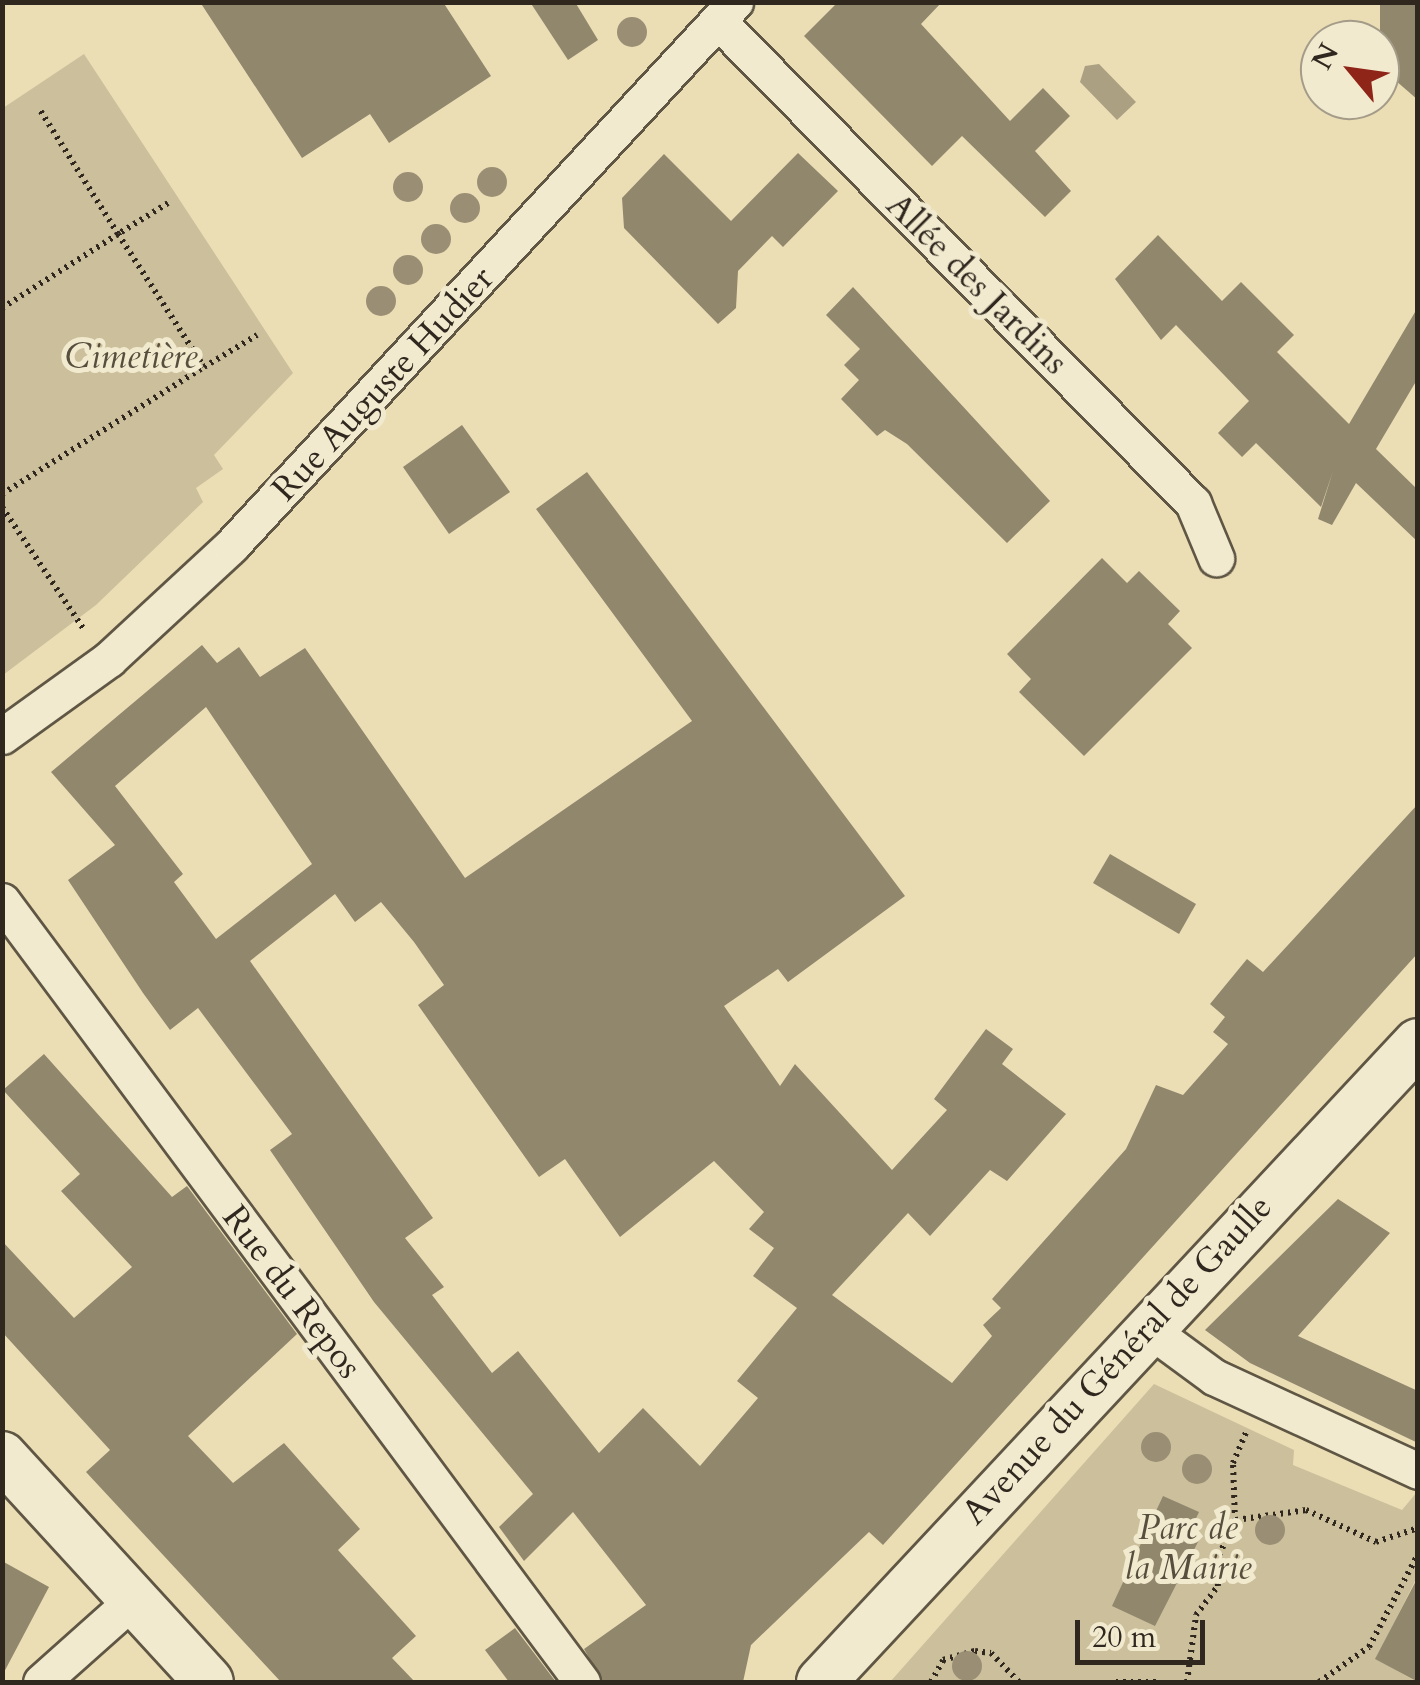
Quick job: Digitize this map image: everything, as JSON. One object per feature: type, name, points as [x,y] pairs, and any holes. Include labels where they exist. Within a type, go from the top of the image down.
[{"type":"main road","name":"Avenue du Général de Gaulle","points":[[821,1682],[1146,1327],[1418,1043]]},
{"type":"main road","points":[[2,1456],[209,1682]]},
{"type":"street","name":"Allée des Jardins","points":[[727,13],[1194,503],[1216,558]]},
{"type":"street","name":"Rue Auguste Hudier","points":[[2,736],[109,659],[272,503],[727,13]]},
{"type":"street","name":"Rue du Repos","points":[[2,901],[582,1682]]},
{"type":"street","points":[[1146,1327],[1171,1352],[1260,1400],[1418,1470]]},
{"type":"street","points":[[41,1682],[134,1599]]},
{"type":"path","points":[[40,110],[204,367]]},
{"type":"path","points":[[2,308],[168,203]]},
{"type":"path","points":[[2,494],[257,335]]},
{"type":"path","points":[[2,507],[109,659]]},
{"type":"path","points":[[1187,1682],[1196,1615],[1218,1586],[1216,1562],[1234,1520],[1232,1463],[1260,1400]]},
{"type":"path","points":[[1234,1520],[1254,1510],[1306,1510],[1376,1542],[1418,1528]]},
{"type":"path","points":[[1319,1682],[1369,1648],[1418,1554]]},
{"type":"path","points":[[931,1682],[942,1660],[974,1650],[992,1653],[1020,1682]]},
{"type":"path","points":[[1116,1682],[1156,1682]]},
{"type":"green space","name":"Cimetière","points":[[84,54],[293,373],[214,455],[223,469],[196,488],[203,502],[96,605],[3,675],[3,108]]},
{"type":"green space","name":"Parc de la Mairie","points":[[1154,1384],[1294,1450],[1293,1465],[1402,1510],[1417,1492],[1417,1577],[1376,1659],[1417,1682],[890,1682]]},
{"type":"shaded area","points":[[1099,64],[1136,102],[1117,120],[1080,82],[1085,66]]},
{"type":"building","points":[[200,2],[443,2],[491,76],[389,143],[370,114],[302,158]]},
{"type":"building","points":[[530,2],[575,2],[598,40],[568,60]]},
{"type":"building","points":[[838,2],[942,2],[921,24],[1010,121],[1043,88],[1070,116],[1035,151],[1071,191],[1045,217],[962,136],[932,166],[804,36]]},
{"type":"building","points":[[1380,2],[1418,2],[1418,100],[1400,84],[1400,20],[1380,20]]},
{"type":"building","points":[[798,153],[838,191],[783,247],[772,236],[738,271],[736,308],[718,324],[624,228],[622,198],[664,154],[731,221]]},
{"type":"building","points":[[1158,235],[1222,301],[1241,282],[1294,335],[1277,352],[1349,424],[1418,307],[1418,378],[1376,449],[1418,490],[1418,542],[1356,483],[1332,525],[1318,519],[1333,471],[1321,507],[1256,443],[1242,457],[1218,433],[1249,401],[1176,325],[1161,340],[1115,279]]},
{"type":"building","points":[[853,287],[1050,501],[1007,543],[907,444],[885,430],[877,436],[841,399],[859,380],[844,365],[860,349],[826,315]]},
{"type":"building","points":[[462,425],[510,492],[449,534],[403,467]]},
{"type":"building","points":[[587,472],[905,896],[788,982],[778,969],[724,1006],[780,1086],[795,1064],[892,1170],[947,1110],[934,1099],[986,1029],[1013,1049],[1002,1064],[1066,1114],[1007,1181],[990,1170],[930,1236],[908,1213],[832,1295],[952,1383],[992,1336],[983,1325],[1001,1308],[992,1299],[1126,1149],[1156,1085],[1183,1095],[1228,1044],[1213,1032],[1225,1017],[1210,1004],[1247,959],[1263,972],[1418,804],[1418,953],[883,1545],[869,1532],[751,1645],[743,1682],[603,1682],[584,1649],[646,1605],[573,1512],[524,1561],[499,1527],[533,1494],[374,1302],[270,1150],[292,1134],[198,1008],[170,1030],[68,880],[115,845],[51,772],[202,645],[217,663],[239,647],[260,677],[305,648],[465,878],[692,721],[536,509]],"holes":[[[206,707],[312,864],[216,939],[174,882],[183,874],[115,786]],[[335,894],[355,922],[381,902],[414,942],[444,985],[418,1005],[539,1177],[565,1159],[620,1237],[714,1161],[764,1212],[749,1229],[774,1248],[753,1276],[797,1308],[737,1381],[758,1398],[700,1466],[643,1408],[599,1453],[518,1351],[492,1373],[432,1295],[444,1287],[405,1238],[433,1218],[250,961]]]},
{"type":"building","points":[[1102,558],[1127,583],[1139,571],[1180,611],[1168,624],[1192,648],[1084,756],[1019,692],[1031,679],[1007,654]]},
{"type":"building","points":[[1110,854],[1196,904],[1179,934],[1093,883]]},
{"type":"building","points":[[44,1054],[172,1197],[187,1186],[297,1334],[188,1436],[233,1483],[284,1443],[360,1529],[338,1550],[416,1636],[392,1658],[415,1682],[281,1682],[86,1472],[110,1450],[2,1332],[2,1241],[74,1318],[132,1267],[61,1191],[80,1174],[3,1090]]},
{"type":"building","points":[[1338,1199],[1390,1233],[1298,1336],[1418,1391],[1418,1443],[1250,1363],[1205,1330]]},
{"type":"building","points":[[1163,1496],[1199,1512],[1188,1535],[1199,1540],[1155,1626],[1112,1606]]},
{"type":"building","points":[[2,1561],[49,1587],[2,1676]]},
{"type":"building","points":[[1418,1577],[1418,1682],[1375,1659]]},
{"type":"building","points":[[515,1628],[556,1682],[509,1682],[485,1650]]}]
